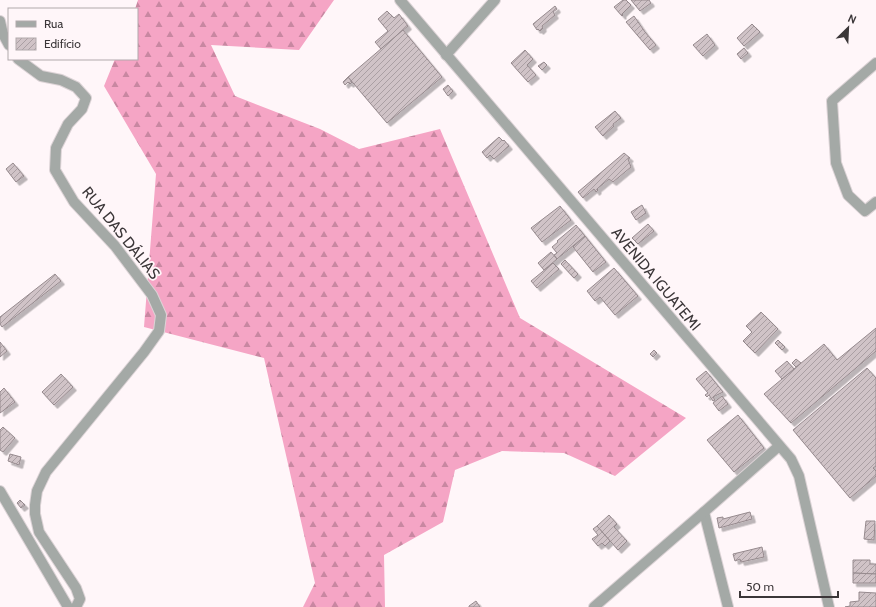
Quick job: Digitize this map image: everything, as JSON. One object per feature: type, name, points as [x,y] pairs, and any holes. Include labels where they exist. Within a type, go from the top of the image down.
[{"type":"street","name":"AVENIDA IGUATEMI","points":[[400,0],[791,459],[799,476],[829,607]]},
{"type":"street","points":[[446,55],[495,0]]},
{"type":"street","points":[[0,20],[3,34],[8,42]]},
{"type":"street","name":"RUA DAS DÁLIAS","points":[[19,60],[41,76],[61,80],[76,87],[86,98],[82,109],[68,124],[56,148],[55,170],[74,202],[114,246],[152,295],[161,315],[159,331],[144,352],[46,472],[37,491],[35,514],[39,532],[76,588],[80,600],[76,607]]},
{"type":"street","points":[[876,62],[832,101],[836,163],[848,195],[865,211],[876,202]]},
{"type":"street","points":[[594,607],[779,446]]},
{"type":"street","points":[[0,492],[68,607]]},
{"type":"street","points":[[704,512],[728,607]]},
{"type":"green space","points":[[138,0],[334,0],[299,50],[211,45],[235,96],[320,129],[359,149],[440,129],[520,318],[686,418],[615,476],[564,453],[502,451],[455,470],[443,522],[384,555],[385,607],[303,607],[315,583],[264,358],[144,327],[156,174],[104,86],[115,60],[138,60],[138,8],[135,8]]},
{"type":"building","points":[[623,0],[626,0],[631,5],[622,14],[622,16],[614,7]]},
{"type":"building","points":[[631,0],[649,0],[651,3],[640,11]]},
{"type":"building","points":[[555,6],[557,9],[553,12],[555,15],[542,26],[543,28],[540,31],[538,29],[537,30],[533,24]]},
{"type":"building","points":[[387,11],[394,18],[399,14],[408,26],[381,49],[375,42],[388,31],[378,19]]},
{"type":"building","points":[[634,16],[656,45],[650,50],[626,22]]},
{"type":"building","points":[[752,24],[760,32],[744,46],[737,38]]},
{"type":"building","points":[[403,30],[442,77],[387,123],[348,77]]},
{"type":"building","points":[[707,34],[715,45],[703,56],[693,45]]},
{"type":"building","points":[[744,48],[748,53],[741,59],[737,54]]},
{"type":"building","points":[[525,50],[533,59],[527,65],[536,75],[528,82],[511,63]]},
{"type":"building","points":[[544,62],[547,65],[542,70],[538,66]]},
{"type":"building","points":[[348,77],[352,82],[350,84],[348,82],[345,85],[343,82]]},
{"type":"building","points":[[448,85],[453,91],[448,96],[443,89]]},
{"type":"building","points":[[615,111],[621,118],[613,124],[614,126],[603,136],[595,127]]},
{"type":"building","points":[[499,137],[509,146],[494,159],[490,155],[487,158],[482,152]]},
{"type":"building","points":[[624,153],[630,158],[628,159],[631,167],[613,182],[609,179],[597,189],[598,190],[596,192],[594,189],[583,198],[578,192]]},
{"type":"building","points":[[13,163],[24,176],[16,182],[6,169]]},
{"type":"building","points":[[642,205],[646,213],[636,220],[631,212]]},
{"type":"building","points":[[560,206],[571,220],[542,242],[531,228]]},
{"type":"building","points":[[648,224],[654,231],[638,244],[632,238]]},
{"type":"building","points":[[576,225],[585,236],[557,259],[554,255],[557,253],[552,247]]},
{"type":"building","points":[[585,236],[606,262],[593,272],[573,247]]},
{"type":"building","points":[[551,252],[557,259],[544,270],[538,263]]},
{"type":"building","points":[[565,260],[578,274],[574,278],[561,264]]},
{"type":"building","points":[[553,263],[559,269],[537,288],[531,281]]},
{"type":"building","points":[[614,268],[638,296],[615,315],[600,297],[595,301],[587,291]]},
{"type":"building","points":[[55,274],[61,281],[2,327],[0,324],[0,317]]},
{"type":"building","points":[[761,312],[778,329],[755,353],[743,341],[752,332],[746,326]]},
{"type":"building","points":[[876,328],[876,351],[791,423],[764,394],[824,344],[837,360]]},
{"type":"building","points":[[778,340],[785,347],[782,350],[775,343]]},
{"type":"building","points":[[0,342],[7,351],[0,357]]},
{"type":"building","points":[[654,350],[657,353],[653,357],[650,354]]},
{"type":"building","points":[[796,359],[801,363],[796,367],[792,363]]},
{"type":"building","points":[[787,361],[794,369],[782,379],[775,371]]},
{"type":"building","points":[[867,368],[876,378],[876,466],[873,468],[876,471],[876,476],[850,498],[793,430]]},
{"type":"building","points":[[706,371],[723,392],[713,397],[715,400],[713,401],[709,395],[707,397],[705,395],[708,393],[696,379]]},
{"type":"building","points":[[61,374],[73,387],[54,405],[42,392]]},
{"type":"building","points":[[4,388],[15,402],[0,413],[0,392]]},
{"type":"building","points":[[722,396],[728,404],[719,411],[713,403]]},
{"type":"building","points":[[738,415],[764,448],[734,472],[707,440]]},
{"type":"building","points":[[3,427],[15,438],[3,452],[0,450],[0,430]]},
{"type":"building","points":[[10,454],[21,457],[19,465],[8,461]]},
{"type":"building","points":[[20,500],[25,505],[21,508],[17,503]]},
{"type":"building","points":[[750,512],[752,519],[719,528],[717,518],[723,517],[723,519]]},
{"type":"building","points":[[609,515],[617,524],[614,527],[627,541],[618,550],[597,526]]},
{"type":"building","points":[[866,521],[875,521],[874,540],[864,539]]},
{"type":"building","points":[[597,526],[610,541],[605,546],[602,543],[598,546],[592,539],[598,535],[593,529]]},
{"type":"building","points":[[762,547],[764,557],[741,562],[740,559],[735,561],[733,554]]},
{"type":"building","points":[[853,560],[870,560],[870,564],[876,564],[876,574],[853,573]]},
{"type":"building","points":[[853,573],[876,574],[876,583],[853,583]]},
{"type":"building","points":[[859,592],[876,593],[876,607],[845,607],[850,606],[850,602],[859,601]]},
{"type":"building","points":[[476,601],[480,607],[469,607],[469,606]]}]
